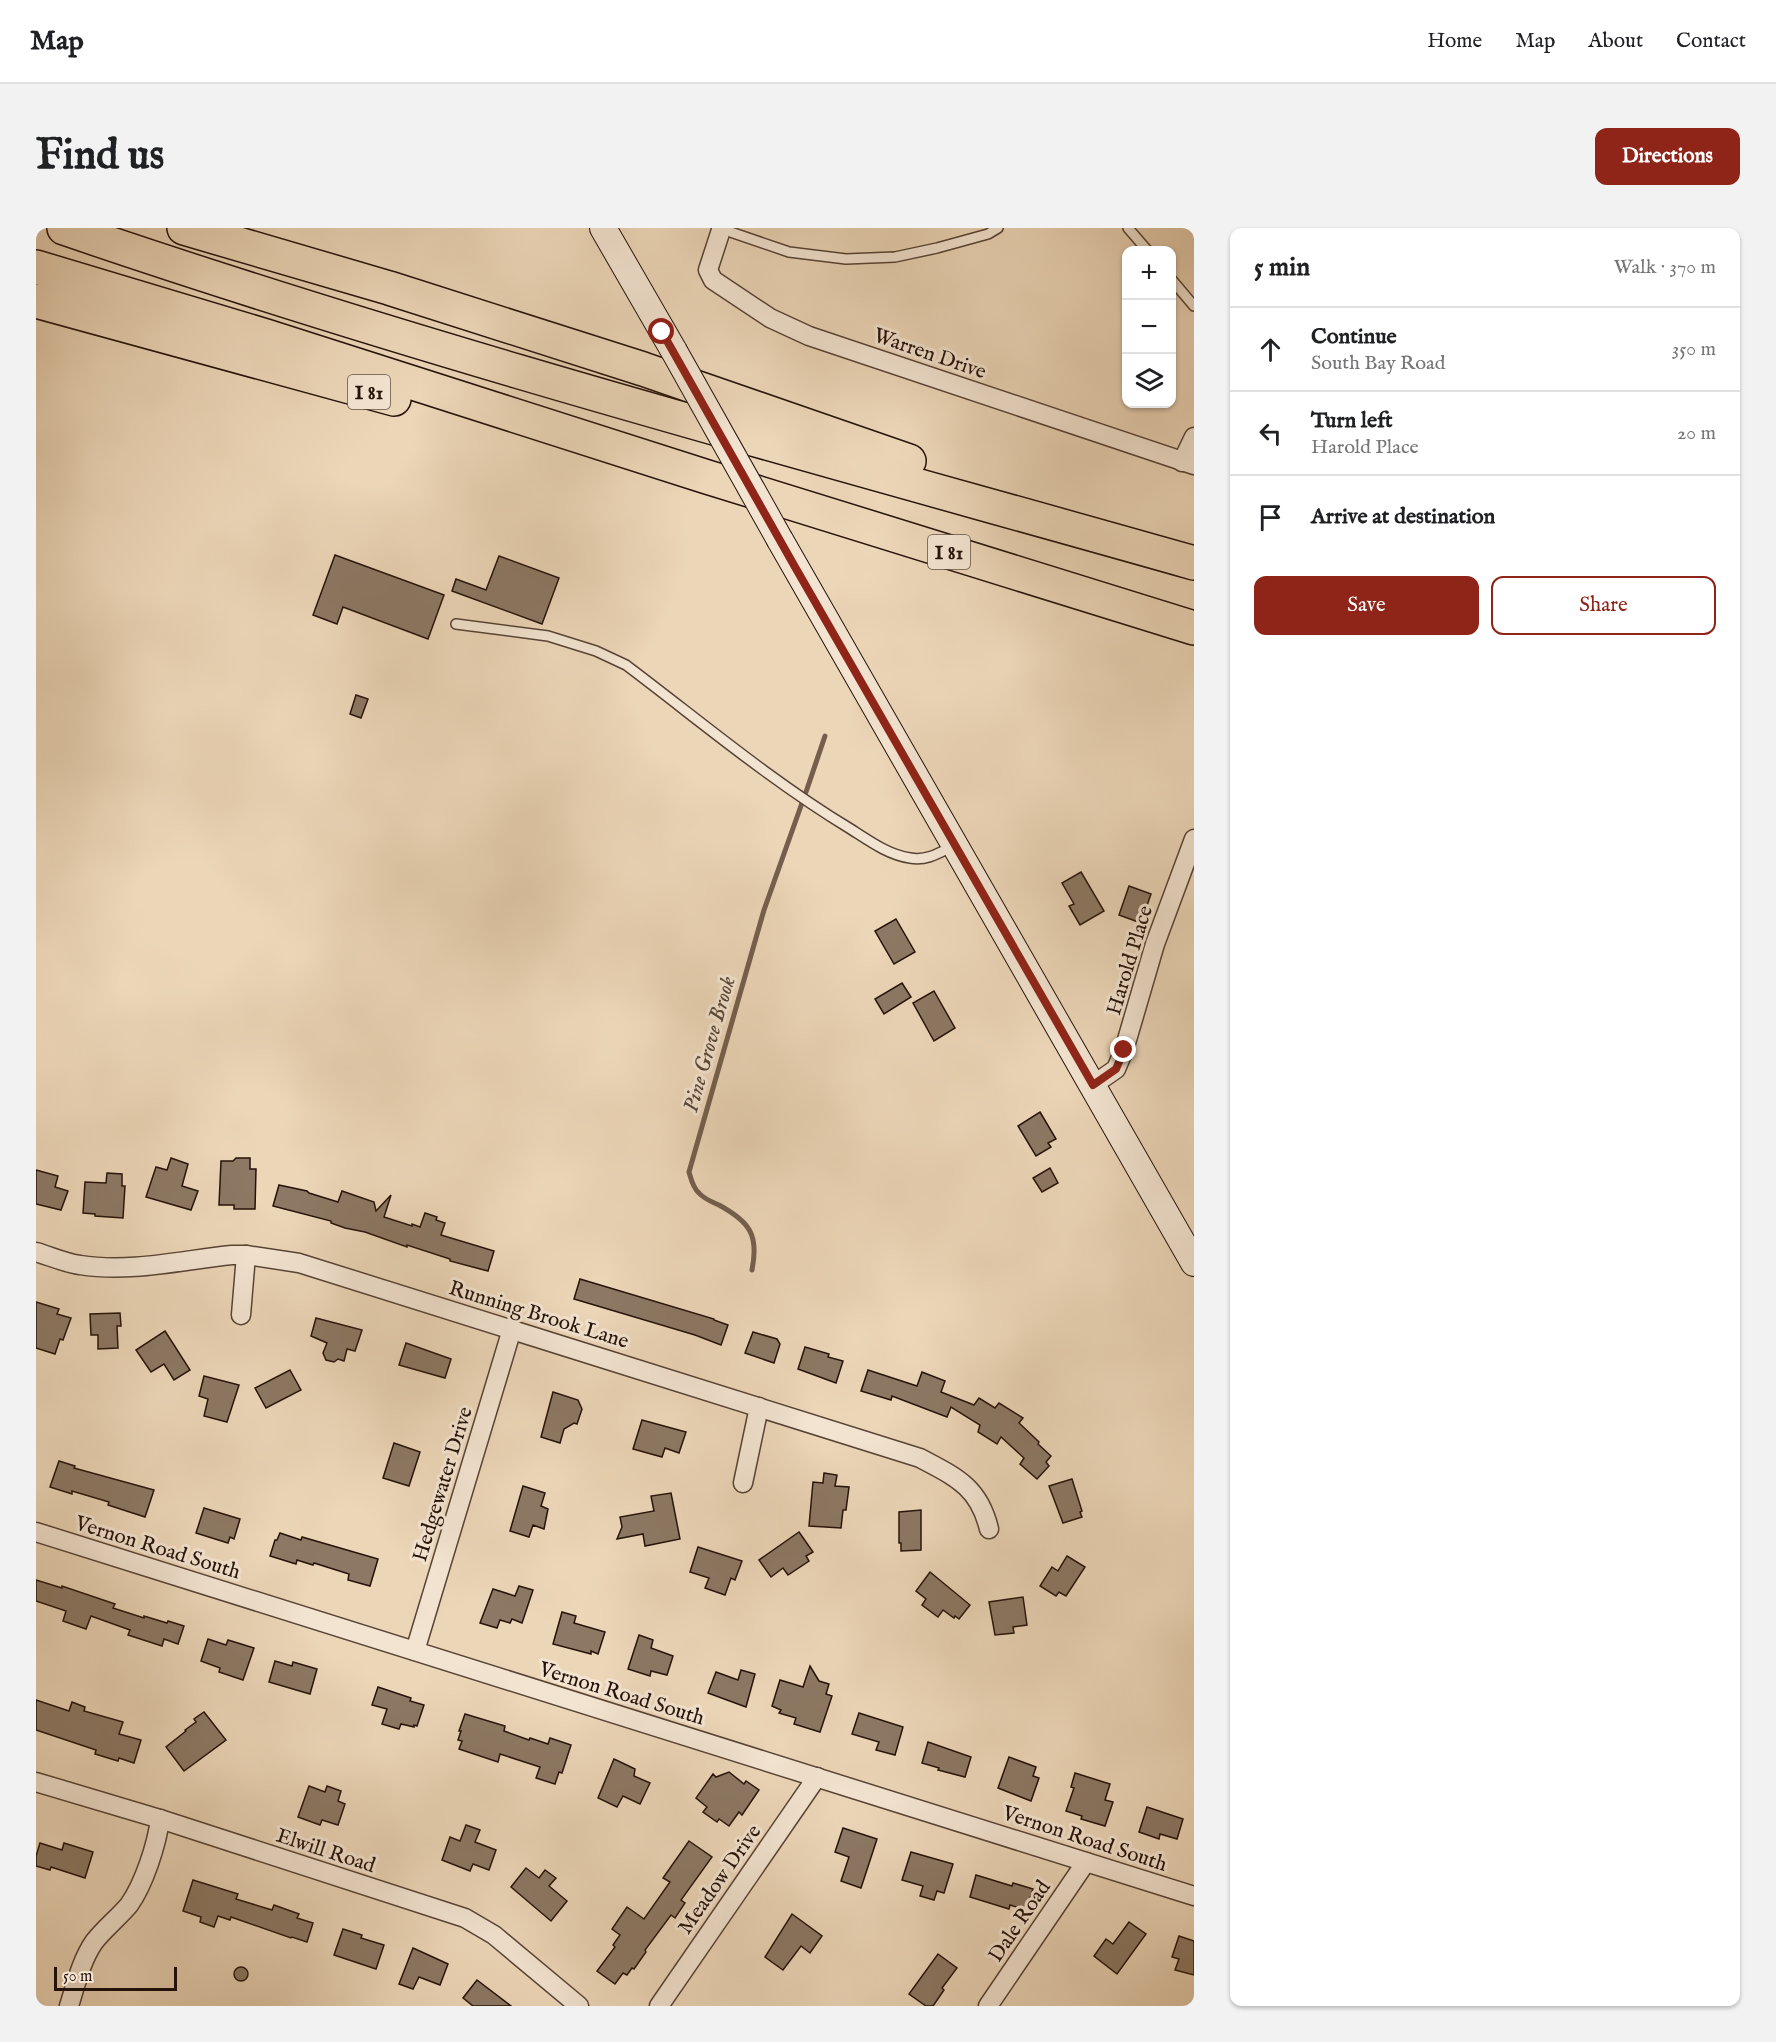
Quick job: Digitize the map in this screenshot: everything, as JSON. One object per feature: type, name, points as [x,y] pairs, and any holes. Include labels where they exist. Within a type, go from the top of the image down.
[{"type":"highway","points":[[64,228],[139,254],[489,362],[1194,561]]},
{"type":"highway","points":[[184,228],[389,288],[643,369],[1194,561]]},
{"type":"highway","points":[[36,267],[266,336],[704,476]]},
{"type":"highway","name":"I 81","points":[[36,301],[429,409],[578,443],[704,476],[1194,628]]},
{"type":"street","points":[[603,228],[1194,1263]]},
{"type":"street","name":"Warren Drive","points":[[720,229],[708,270],[713,280],[770,318],[809,336],[1188,463]]},
{"type":"street","points":[[1188,463],[1194,437]]},
{"type":"street","name":"Harold Place","points":[[1093,1085],[1116,1069],[1124,1050],[1155,944],[1194,839]]},
{"type":"street","name":"Running Brook Lane","points":[[36,1252],[78,1265],[110,1268],[246,1255],[299,1263],[920,1458],[951,1474],[975,1495],[986,1515],[989,1529]]},
{"type":"street","points":[[241,1315],[246,1255]]},
{"type":"street","name":"Hedgewater Drive","points":[[415,1651],[512,1329]]},
{"type":"street","points":[[743,1483],[759,1407]]},
{"type":"street","name":"Vernon Road South","points":[[36,1532],[1194,1896]]},
{"type":"street","name":"Meadow Drive","points":[[659,2006],[817,1777]]},
{"type":"street","name":"Elwill Road","points":[[36,1782],[160,1819],[465,1918],[494,1935],[579,2006]]},
{"type":"street","points":[[69,2006],[83,1962],[95,1942],[129,1904],[141,1884],[158,1834],[160,1819]]},
{"type":"street","name":"Dale Road","points":[[988,2006],[1086,1862]]},
{"type":"lane","points":[[720,229],[789,252],[846,259],[895,257],[916,253],[988,234],[998,228]]},
{"type":"lane","points":[[1128,228],[1144,246]]},
{"type":"lane","points":[[1176,285],[1194,306]]},
{"type":"lane","points":[[456,624],[548,636],[596,651],[626,666],[809,804],[898,856],[913,859],[928,858],[955,845]]},
{"type":"building","points":[[335,555],[444,595],[428,639],[343,607],[337,624],[313,615]]},
{"type":"building","points":[[499,556],[559,578],[542,624],[452,591],[456,579],[486,590]]},
{"type":"building","points":[[356,695],[368,699],[361,718],[350,714]]},
{"type":"building","points":[[1081,872],[1104,911],[1080,925],[1069,906],[1074,904],[1062,883]]},
{"type":"building","points":[[1129,886],[1151,894],[1141,923],[1119,915]]},
{"type":"building","points":[[896,919],[915,952],[894,964],[875,931]]},
{"type":"building","points":[[902,983],[911,997],[884,1014],[875,999]]},
{"type":"building","points":[[934,991],[955,1028],[934,1041],[913,1003]]},
{"type":"building","points":[[1040,1112],[1056,1139],[1048,1143],[1051,1147],[1036,1156],[1018,1126]]},
{"type":"building","points":[[171,1158],[188,1164],[182,1186],[198,1191],[191,1210],[146,1197],[156,1167],[167,1170]]},
{"type":"building","points":[[236,1158],[250,1158],[250,1169],[256,1169],[255,1209],[234,1209],[234,1205],[219,1205],[221,1161],[233,1161]]},
{"type":"building","points":[[1050,1168],[1058,1183],[1042,1192],[1033,1178]]},
{"type":"building","points":[[36,1170],[58,1176],[55,1187],[68,1191],[61,1210],[36,1204]]},
{"type":"building","points":[[107,1173],[122,1174],[122,1186],[125,1186],[123,1218],[83,1213],[85,1182],[106,1183]]},
{"type":"building","points":[[279,1185],[307,1191],[338,1202],[342,1191],[374,1202],[376,1211],[391,1195],[384,1217],[420,1227],[425,1213],[437,1217],[436,1220],[445,1223],[441,1235],[494,1251],[488,1271],[450,1261],[450,1259],[365,1232],[345,1228],[331,1221],[273,1206]]},
{"type":"building","points":[[580,1279],[728,1325],[721,1345],[574,1299]]},
{"type":"building","points":[[36,1302],[59,1309],[57,1314],[71,1318],[55,1354],[36,1348]]},
{"type":"building","points":[[120,1313],[121,1326],[117,1326],[118,1348],[98,1349],[98,1335],[91,1335],[90,1314]]},
{"type":"building","points":[[316,1318],[362,1330],[355,1351],[347,1349],[344,1361],[326,1360],[323,1353],[327,1343],[311,1336]]},
{"type":"building","points":[[165,1331],[190,1370],[174,1380],[164,1364],[151,1372],[136,1350]]},
{"type":"building","points":[[753,1332],[777,1339],[780,1344],[774,1363],[745,1353]]},
{"type":"building","points":[[406,1343],[451,1359],[445,1378],[399,1365]]},
{"type":"building","points":[[805,1347],[843,1361],[836,1383],[798,1369]]},
{"type":"building","points":[[290,1370],[301,1390],[266,1408],[255,1388]]},
{"type":"building","points":[[868,1370],[917,1386],[922,1372],[945,1381],[941,1392],[974,1405],[979,1398],[995,1408],[999,1403],[1023,1418],[1019,1423],[1051,1456],[1046,1462],[1049,1466],[1037,1479],[1020,1464],[1024,1458],[1001,1437],[997,1444],[978,1432],[980,1425],[951,1407],[947,1417],[892,1396],[891,1400],[861,1391]]},
{"type":"building","points":[[204,1376],[239,1385],[227,1422],[204,1416],[208,1399],[199,1396]]},
{"type":"building","points":[[553,1392],[578,1400],[582,1409],[577,1424],[574,1423],[564,1429],[560,1443],[541,1437]]},
{"type":"building","points":[[642,1420],[686,1432],[679,1453],[665,1448],[662,1457],[633,1449]]},
{"type":"building","points":[[394,1443],[420,1452],[409,1486],[383,1478]]},
{"type":"building","points":[[59,1461],[75,1466],[74,1468],[154,1490],[145,1517],[108,1505],[109,1502],[50,1487]]},
{"type":"building","points":[[824,1473],[837,1475],[835,1486],[849,1487],[841,1528],[809,1526],[813,1482],[823,1483]]},
{"type":"building","points":[[1072,1479],[1082,1517],[1063,1523],[1049,1486]]},
{"type":"building","points":[[523,1486],[545,1493],[541,1506],[548,1509],[544,1529],[533,1525],[529,1537],[510,1531]]},
{"type":"building","points":[[671,1493],[680,1539],[645,1546],[643,1534],[617,1539],[622,1527],[620,1517],[654,1511],[651,1496]]},
{"type":"building","points":[[204,1508],[240,1519],[234,1539],[230,1537],[228,1543],[196,1533]]},
{"type":"building","points":[[921,1510],[921,1550],[901,1551],[899,1512]]},
{"type":"building","points":[[799,1532],[813,1552],[806,1556],[809,1561],[788,1575],[783,1568],[771,1577],[759,1560]]},
{"type":"building","points":[[280,1533],[378,1559],[370,1586],[348,1580],[349,1574],[314,1563],[313,1565],[297,1560],[296,1564],[270,1556]]},
{"type":"building","points":[[698,1547],[742,1561],[735,1580],[731,1578],[725,1595],[705,1588],[709,1578],[690,1572]]},
{"type":"building","points":[[1067,1556],[1085,1567],[1066,1596],[1059,1592],[1056,1596],[1040,1586],[1052,1567],[1058,1571]]},
{"type":"building","points":[[930,1572],[970,1605],[959,1619],[943,1610],[938,1617],[922,1605],[926,1599],[916,1591]]},
{"type":"building","points":[[36,1580],[62,1588],[62,1586],[115,1604],[113,1608],[144,1618],[144,1616],[184,1626],[178,1644],[164,1639],[162,1646],[128,1635],[130,1630],[91,1616],[86,1629],[63,1621],[66,1611],[36,1601]]},
{"type":"building","points":[[519,1586],[533,1590],[522,1623],[512,1619],[510,1623],[500,1620],[497,1628],[480,1623],[493,1589],[515,1596]]},
{"type":"building","points":[[1023,1597],[1027,1625],[1013,1627],[1014,1633],[995,1635],[989,1602]]},
{"type":"building","points":[[562,1612],[576,1616],[574,1623],[605,1632],[598,1654],[553,1644]]},
{"type":"building","points":[[639,1635],[653,1640],[651,1648],[673,1656],[667,1675],[651,1671],[650,1676],[628,1669]]},
{"type":"building","points":[[208,1639],[226,1645],[228,1640],[254,1648],[243,1680],[219,1672],[220,1668],[201,1661]]},
{"type":"building","points":[[275,1661],[292,1666],[293,1662],[317,1669],[310,1694],[269,1682]]},
{"type":"building","points":[[810,1666],[819,1681],[829,1684],[826,1694],[832,1696],[820,1732],[794,1724],[796,1718],[779,1713],[781,1710],[772,1706],[780,1680],[803,1687]]},
{"type":"building","points":[[741,1670],[755,1674],[746,1707],[708,1693],[716,1672],[738,1680]]},
{"type":"building","points":[[378,1687],[424,1705],[417,1726],[401,1724],[399,1729],[382,1724],[387,1709],[372,1705]]},
{"type":"building","points":[[36,1700],[69,1711],[72,1702],[85,1707],[84,1711],[123,1722],[119,1734],[141,1740],[134,1763],[95,1754],[96,1750],[36,1730]]},
{"type":"building","points":[[204,1712],[226,1740],[184,1771],[166,1747],[196,1722],[194,1719]]},
{"type":"building","points":[[859,1713],[903,1727],[895,1755],[876,1750],[879,1742],[852,1734]]},
{"type":"building","points":[[465,1714],[505,1726],[504,1731],[529,1740],[530,1738],[548,1744],[550,1738],[571,1745],[562,1773],[559,1772],[555,1784],[536,1778],[540,1767],[500,1754],[498,1762],[459,1749],[462,1741],[458,1740],[461,1731],[459,1731]]},
{"type":"building","points":[[928,1742],[971,1757],[965,1777],[922,1763]]},
{"type":"building","points":[[1009,1757],[1036,1767],[1033,1776],[1039,1778],[1031,1801],[998,1788]]},
{"type":"building","points":[[614,1759],[635,1769],[634,1776],[650,1783],[640,1804],[623,1796],[617,1807],[598,1798]]},
{"type":"building","points":[[729,1772],[744,1784],[746,1781],[759,1790],[742,1815],[739,1812],[729,1826],[719,1819],[717,1822],[703,1812],[707,1807],[696,1798],[713,1774],[716,1777]]},
{"type":"building","points":[[1075,1773],[1110,1784],[1105,1800],[1113,1802],[1105,1826],[1081,1819],[1082,1816],[1066,1811],[1074,1788],[1071,1787]]},
{"type":"building","points":[[309,1786],[325,1792],[327,1786],[341,1791],[338,1801],[345,1804],[338,1825],[322,1820],[320,1825],[298,1817]]},
{"type":"building","points":[[1147,1807],[1183,1819],[1177,1839],[1160,1834],[1159,1839],[1139,1832]]},
{"type":"building","points":[[466,1825],[480,1830],[475,1842],[496,1850],[489,1870],[473,1864],[470,1871],[442,1860],[450,1837],[460,1841]]},
{"type":"building","points":[[843,1828],[877,1839],[861,1888],[841,1881],[849,1857],[835,1852]]},
{"type":"building","points":[[689,1841],[712,1857],[681,1900],[685,1903],[675,1918],[671,1915],[634,1969],[632,1968],[627,1975],[623,1973],[615,1984],[597,1971],[615,1947],[613,1945],[620,1935],[612,1929],[627,1907],[644,1919],[670,1882],[663,1878]]},
{"type":"building","points":[[40,1843],[62,1850],[64,1843],[93,1852],[85,1878],[51,1867],[50,1870],[36,1866]]},
{"type":"building","points":[[911,1852],[953,1864],[944,1893],[937,1891],[934,1900],[920,1896],[923,1886],[902,1880]]},
{"type":"building","points":[[526,1868],[539,1878],[545,1870],[556,1878],[549,1886],[567,1901],[551,1921],[511,1887]]},
{"type":"building","points":[[976,1875],[1012,1886],[1013,1883],[1033,1889],[1026,1910],[1010,1905],[1009,1909],[970,1897]]},
{"type":"building","points":[[193,1880],[238,1894],[236,1899],[272,1910],[274,1905],[299,1914],[297,1918],[313,1923],[307,1942],[231,1917],[230,1920],[218,1916],[214,1927],[200,1922],[201,1917],[183,1911]]},
{"type":"building","points":[[792,1914],[822,1936],[810,1953],[801,1946],[783,1970],[765,1957]]},
{"type":"building","points":[[1129,1922],[1146,1934],[1117,1974],[1094,1956],[1106,1939],[1113,1944]]},
{"type":"building","points":[[343,1929],[362,1935],[361,1938],[384,1945],[376,1969],[334,1955]]},
{"type":"building","points":[[1179,1936],[1194,1941],[1194,1975],[1175,1970],[1179,1959],[1172,1957]]},
{"type":"building","points":[[413,1948],[448,1964],[440,1985],[419,1977],[413,1989],[399,1984]]},
{"type":"building","points":[[938,1954],[957,1968],[942,1988],[944,1990],[933,2006],[926,2006],[909,1994]]},
{"type":"building","points":[[241,1967],[246,1969],[248,1974],[246,1979],[241,1981],[236,1979],[234,1974],[236,1969]]},
{"type":"building","points":[[477,1980],[511,2006],[473,2006],[463,1998]]},
{"type":"waterway","name":"Pine Grove Brook","points":[[806,792],[825,736]]},
{"type":"waterway","name":"Pine Grove Brook","points":[[752,1270],[754,1247],[750,1231],[730,1211],[701,1195],[694,1186],[689,1172],[764,910],[802,803]]},
{"type":"route","points":[[662,332],[1093,1085],[1116,1069],[1124,1050]]}]
